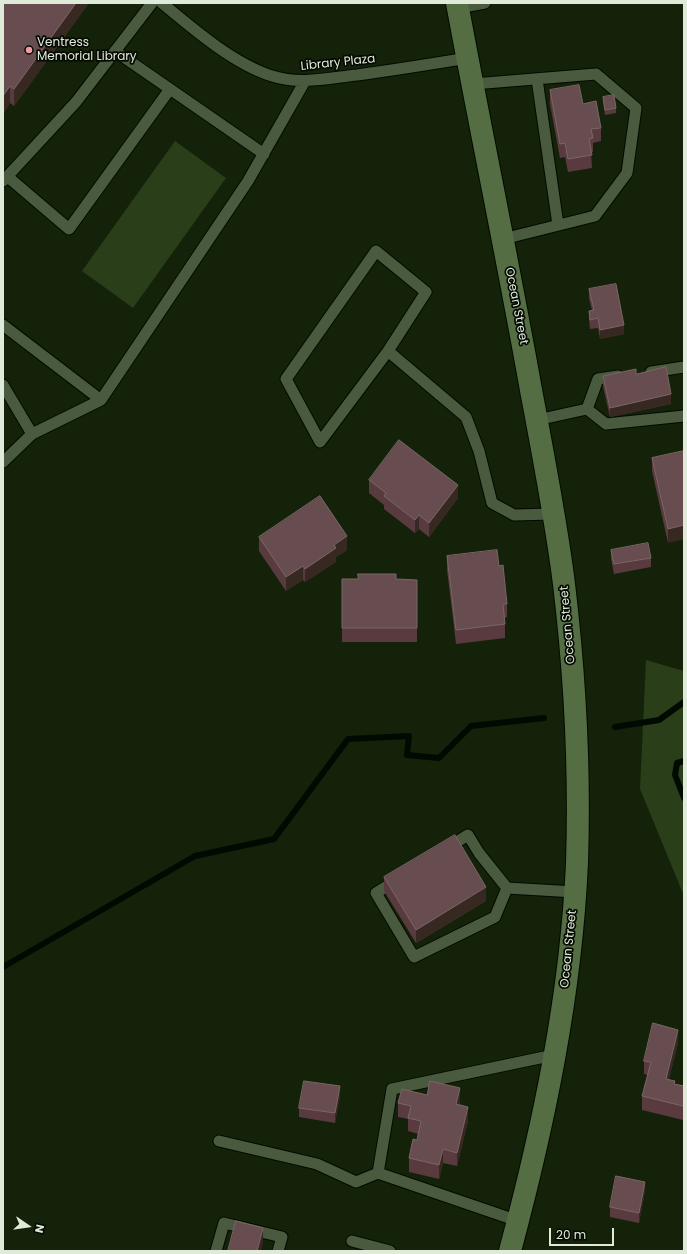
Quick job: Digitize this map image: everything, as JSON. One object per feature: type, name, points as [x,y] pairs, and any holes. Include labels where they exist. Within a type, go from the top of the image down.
[{"type":"main road","name":"Ocean Street","points":[[458,6],[537,420],[553,514],[564,581],[575,705],[577,863],[568,973],[543,1117],[510,1251]]},
{"type":"lane","points":[[152,3],[76,102],[5,179],[69,229],[170,89]]},
{"type":"lane","name":"Library Plaza","points":[[162,3],[241,62],[273,76],[289,80],[304,80],[388,70],[468,58]]},
{"type":"lane","points":[[458,6],[485,3]]},
{"type":"lane","points":[[115,51],[264,154]]},
{"type":"lane","points":[[473,84],[596,74],[636,108],[627,173],[595,216],[503,239]]},
{"type":"lane","points":[[537,79],[558,225]]},
{"type":"lane","points":[[3,462],[32,434],[100,400],[248,181],[304,80]]},
{"type":"lane","points":[[376,250],[426,292],[388,351],[356,394],[320,442],[286,379],[376,250]]},
{"type":"lane","points":[[3,325],[100,400]]},
{"type":"lane","points":[[388,351],[466,417],[479,451],[492,503],[514,515],[553,514]]},
{"type":"lane","points":[[587,409],[598,379],[684,367]]},
{"type":"lane","points":[[3,385],[32,434]]},
{"type":"lane","points":[[537,420],[587,409]]},
{"type":"lane","points":[[587,409],[606,424],[684,416]]},
{"type":"lane","points":[[435,855],[468,835],[479,854],[507,888],[575,892]]},
{"type":"lane","points":[[409,872],[376,893],[414,957],[495,917],[507,888]]},
{"type":"lane","points":[[378,1173],[392,1089],[554,1055]]},
{"type":"lane","points":[[219,1140],[317,1164],[356,1182],[378,1173],[518,1222]]},
{"type":"lane","points":[[216,1251],[224,1223],[282,1237],[278,1251]]},
{"type":"lane","points":[[352,1241],[390,1251]]},
{"type":"green space","points":[[175,141],[226,178],[133,308],[82,271]]},
{"type":"green space","points":[[646,660],[684,671],[684,896],[640,789]]},
{"type":"building","name":"Ventress Memorial Library","points":[[3,3],[76,3],[14,89],[10,86],[3,96]]},
{"type":"building","points":[[579,85],[583,104],[596,101],[601,128],[591,129],[593,138],[589,139],[592,155],[568,159],[565,143],[560,144],[550,90]]},
{"type":"building","points":[[614,95],[616,108],[605,110],[603,97]]},
{"type":"building","points":[[616,284],[624,325],[600,330],[598,318],[590,320],[589,311],[594,310],[589,289]]},
{"type":"building","points":[[666,367],[671,394],[610,408],[603,376],[636,369],[636,374]]},
{"type":"building","points":[[399,440],[458,485],[429,523],[419,515],[415,520],[384,496],[386,493],[369,480]]},
{"type":"building","points":[[684,451],[684,525],[668,529],[652,458]]},
{"type":"building","points":[[320,496],[347,536],[334,545],[336,548],[305,569],[303,566],[286,577],[259,537]]},
{"type":"building","points":[[648,543],[651,558],[614,564],[611,550]]},
{"type":"building","points":[[497,550],[499,566],[503,565],[507,604],[503,604],[505,624],[456,630],[447,556]]},
{"type":"building","points":[[358,574],[396,574],[396,579],[417,580],[417,628],[342,628],[342,579],[358,579]]},
{"type":"building","points":[[455,835],[486,887],[416,930],[384,877]]},
{"type":"building","points":[[653,1023],[678,1030],[666,1079],[675,1081],[674,1084],[684,1086],[683,1106],[642,1096],[651,1062],[644,1061]]},
{"type":"building","points":[[304,1081],[340,1086],[335,1113],[299,1108]]},
{"type":"building","points":[[430,1081],[460,1088],[456,1104],[468,1107],[457,1153],[443,1149],[439,1165],[409,1158],[413,1139],[417,1140],[421,1121],[408,1118],[411,1106],[398,1103],[402,1089],[427,1095]]},
{"type":"building","points":[[616,1176],[645,1182],[639,1213],[610,1207]]},
{"type":"building","points":[[236,1221],[263,1228],[257,1251],[228,1251]]},
{"type":"waterway","points":[[615,727],[659,720],[684,702]]},
{"type":"waterway","points":[[3,967],[195,856],[274,839],[348,739],[409,736],[407,755],[439,758],[471,726],[544,718]]},
{"type":"waterway","points":[[684,761],[677,763],[675,775],[684,798]]},
{"type":"place","name":"Ventress Memorial Library","points":[[29,50]]}]
